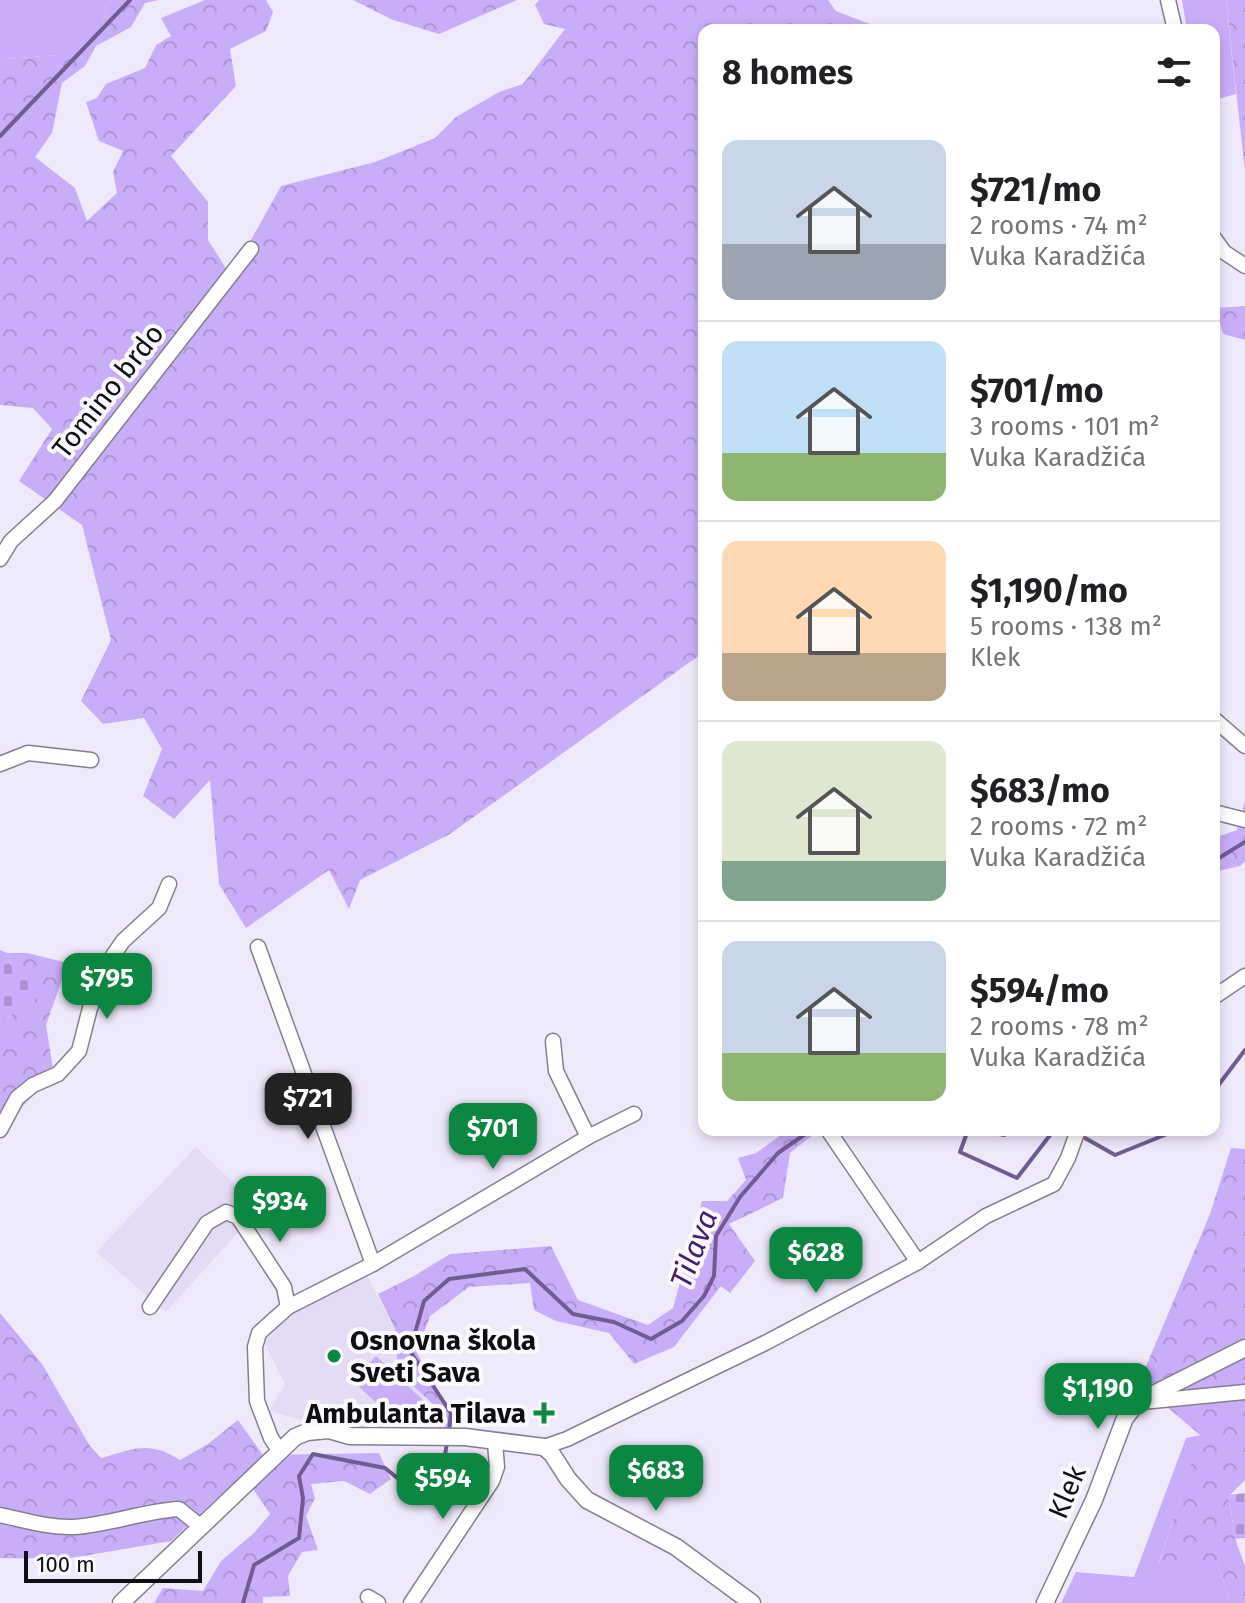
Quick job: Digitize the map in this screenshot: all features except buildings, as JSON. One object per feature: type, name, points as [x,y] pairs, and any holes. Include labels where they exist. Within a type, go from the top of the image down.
[{"type":"street","points":[[1168,0],[1174,24]]},
{"type":"street","points":[[1220,246],[1245,266]]},
{"type":"street","name":"Tomino brdo","points":[[0,559],[11,541],[55,501],[251,249]]},
{"type":"street","points":[[1220,724],[1245,746]]},
{"type":"street","points":[[0,764],[28,753],[91,760]]},
{"type":"street","points":[[1220,814],[1245,820]]},
{"type":"street","points":[[0,1130],[17,1098],[33,1085],[58,1074],[79,1051],[90,1008],[112,957],[123,941],[159,908],[169,884]]},
{"type":"street","points":[[258,947],[373,1264]]},
{"type":"street","points":[[1220,989],[1245,976]]},
{"type":"street","points":[[553,1041],[556,1071],[588,1137]]},
{"type":"street","points":[[279,1450],[257,1401],[255,1347],[259,1333],[288,1307],[373,1264],[588,1137],[634,1114]]},
{"type":"street","points":[[832,1136],[918,1262]]},
{"type":"street","points":[[121,1603],[295,1437],[307,1432],[329,1430],[350,1436],[465,1437],[544,1447],[567,1439],[765,1343],[918,1262],[986,1216],[1054,1184],[1076,1136]]},
{"type":"street","points":[[150,1307],[207,1223],[226,1212],[238,1217],[256,1241],[284,1287],[288,1307]]},
{"type":"street","points":[[1138,1402],[1245,1348]]},
{"type":"street","points":[[1138,1402],[1245,1392]]},
{"type":"street","name":"Klek","points":[[1045,1603],[1094,1500],[1125,1418],[1138,1402]]},
{"type":"street","points":[[411,1603],[492,1481],[497,1467],[495,1443]]},
{"type":"street","points":[[544,1447],[587,1500],[676,1547],[752,1603]]},
{"type":"street","points":[[0,1515],[56,1527],[76,1527],[158,1510],[179,1509],[200,1526]]},
{"type":"shaded area","points":[[196,1147],[260,1208],[166,1312],[96,1252]]},
{"type":"shaded area","name":"Osnovna škola Sveti Sava","points":[[364,1270],[395,1329],[398,1372],[435,1407],[440,1432],[395,1433],[317,1424],[269,1411],[285,1384],[263,1340],[297,1307]]},
{"type":"green space","points":[[0,0],[112,0],[108,4],[96,46],[85,66],[71,33],[58,55],[6,59],[0,65]]},
{"type":"green space","points":[[112,0],[159,0],[145,3],[131,27],[96,46],[108,4]]},
{"type":"green space","points":[[205,0],[266,0],[273,12],[266,31],[230,49],[236,86],[171,156],[208,202],[208,240],[231,276],[281,186],[375,162],[435,138],[456,117],[499,92],[523,84],[565,29],[544,24],[535,5],[539,0],[828,0],[836,11],[870,24],[698,24],[698,656],[450,834],[360,880],[349,909],[329,870],[246,928],[219,884],[210,780],[174,819],[143,796],[162,749],[144,718],[103,724],[81,701],[111,640],[82,525],[19,481],[52,429],[33,408],[0,405],[0,65],[6,59],[58,55],[71,32],[85,66],[62,83],[52,133],[35,157],[75,188],[87,221],[117,193],[113,172],[123,151],[99,141],[86,102],[97,98],[106,84],[145,68],[156,45],[171,36],[161,18]]},
{"type":"green space","points":[[353,0],[517,0],[439,34],[393,20]]},
{"type":"green space","points":[[1182,0],[1226,0],[1236,94],[1220,98],[1220,24],[1186,24]]},
{"type":"green space","points":[[1226,0],[1245,0],[1245,171]]},
{"type":"green space","points":[[1245,306],[1245,340],[1223,334],[1220,308]]},
{"type":"green space","points":[[1245,802],[1245,861],[1240,866],[1220,871],[1220,836],[1237,830]]},
{"type":"green space","points":[[0,950],[7,953],[13,969],[42,994],[0,1022]]},
{"type":"green space","points":[[7,953],[27,953],[68,963],[46,1025],[54,1074],[13,1116],[0,1120],[0,1022],[41,994],[13,969]]},
{"type":"green space","points":[[780,1136],[811,1136],[790,1153],[783,1198],[729,1224],[755,1261],[730,1293],[721,1286],[674,1347],[634,1364],[609,1333],[556,1321],[534,1310],[530,1283],[469,1287],[430,1316],[417,1353],[457,1423],[440,1432],[435,1406],[398,1372],[395,1329],[378,1294],[450,1254],[551,1246],[578,1300],[648,1325],[673,1308],[702,1201],[727,1201],[746,1180],[738,1158],[756,1153]]},
{"type":"green space","points":[[1231,1148],[1245,1149],[1245,1480],[1229,1496],[1235,1539],[1245,1566],[1245,1603],[1231,1603],[1217,1562],[1159,1563],[1200,1435],[1139,1383],[1210,1214]]},
{"type":"green space","points":[[0,1313],[42,1364],[90,1446],[101,1458],[132,1449],[150,1448],[180,1460],[208,1444],[238,1420],[263,1455],[379,1453],[391,1479],[370,1494],[344,1481],[311,1484],[315,1498],[306,1516],[318,1550],[302,1552],[288,1576],[290,1596],[263,1597],[263,1603],[154,1603],[163,1588],[203,1591],[221,1561],[254,1533],[270,1514],[243,1474],[171,1541],[65,1559],[0,1558]]},
{"type":"green space","points":[[376,1356],[426,1403],[403,1428],[353,1381]]},
{"type":"green space","points":[[1201,1435],[1159,1562],[1217,1562],[1231,1603],[1061,1603],[1076,1572],[1134,1577],[1186,1438]]},
{"type":"green space","points":[[1245,1493],[1245,1538],[1235,1539],[1229,1495]]},
{"type":"waterway","points":[[0,136],[130,0]]},
{"type":"waterway","name":"Tilava","points":[[1220,857],[1245,842]]},
{"type":"waterway","points":[[1220,1083],[1245,1050]]},
{"type":"waterway","name":"Tilava","points":[[449,1431],[451,1413],[410,1351],[424,1301],[449,1279],[525,1269],[573,1314],[614,1322],[651,1339],[682,1321],[704,1296],[714,1276],[716,1236],[740,1197],[778,1153],[802,1136]]},
{"type":"waterway","points":[[966,1136],[960,1152],[1017,1178],[1049,1136]]},
{"type":"waterway","points":[[1085,1138],[1115,1155],[1162,1136]]},
{"type":"waterway","name":"Tilava","points":[[243,1603],[254,1565],[299,1538],[303,1498],[299,1476],[313,1454],[385,1468],[416,1493],[433,1490],[441,1478],[447,1443]]},
{"type":"place","name":"Osnovna škola Sveti Sava","points":[[334,1356]]},
{"type":"place","name":"Ambulanta Tilava","points":[[544,1413]]}]
